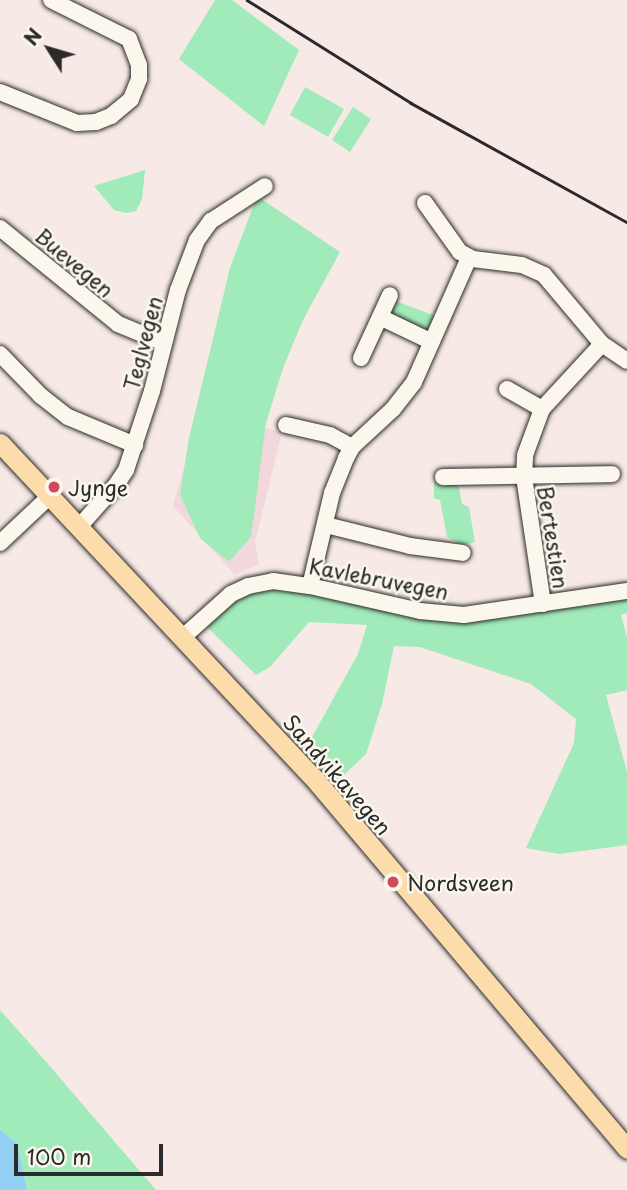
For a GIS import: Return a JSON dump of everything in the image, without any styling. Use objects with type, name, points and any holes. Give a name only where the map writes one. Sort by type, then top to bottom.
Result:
[{"type":"main road","name":"Sandvikavegen","points":[[0,443],[320,786],[627,1149]]},
{"type":"street","points":[[0,92],[77,123],[96,122],[111,116],[131,99],[139,79],[139,65],[129,39],[51,0]]},
{"type":"street","name":"Teglvegen","points":[[79,527],[116,485],[135,445],[186,269],[204,229],[221,214],[265,186]]},
{"type":"street","points":[[425,203],[456,249],[469,258],[522,265],[536,271],[555,286],[602,344],[627,361]]},
{"type":"street","name":"Buevegen","points":[[0,228],[118,324],[164,343]]},
{"type":"street","points":[[310,586],[335,484],[352,447],[405,395],[469,258]]},
{"type":"street","points":[[361,358],[390,295]]},
{"type":"street","points":[[382,317],[432,342]]},
{"type":"street","name":"Bertestien","points":[[543,604],[524,477],[531,433],[542,409],[602,344]]},
{"type":"street","points":[[0,354],[41,396],[68,417],[135,445]]},
{"type":"street","points":[[508,389],[542,409]]},
{"type":"street","points":[[286,425],[330,435],[352,447]]},
{"type":"street","name":"Bertestien","points":[[443,477],[524,477],[594,468],[612,474]]},
{"type":"street","points":[[0,543],[50,496]]},
{"type":"street","points":[[326,525],[463,552]]},
{"type":"street","name":"Kavlebruvegen","points":[[182,638],[222,600],[248,586],[273,581],[310,586],[441,614],[481,614],[627,591]]},
{"type":"shaded area","points":[[200,411],[282,432],[255,542],[259,564],[235,575],[173,506]]},
{"type":"green space","points":[[215,0],[232,0],[299,50],[264,126],[179,59]]},
{"type":"green space","points":[[305,87],[344,109],[328,137],[290,115]]},
{"type":"green space","points":[[353,107],[371,119],[350,152],[332,140]]},
{"type":"green space","points":[[145,170],[142,199],[136,211],[126,213],[114,210],[94,186]]},
{"type":"green space","points":[[257,196],[340,252],[303,320],[283,368],[266,423],[251,537],[229,562],[200,538],[180,495],[189,438],[230,268]]},
{"type":"green space","points":[[393,300],[438,317],[432,329],[427,333],[395,319],[390,311]]},
{"type":"green space","points":[[434,482],[451,482],[459,488],[462,504],[469,507],[475,542],[462,545],[447,537],[440,500],[434,498]]},
{"type":"green space","points":[[236,589],[305,590],[478,608],[627,593],[627,613],[621,615],[627,638],[627,690],[606,695],[627,772],[627,845],[559,854],[526,848],[574,743],[576,719],[531,684],[420,647],[394,646],[382,704],[366,754],[328,790],[301,757],[358,654],[367,625],[309,622],[270,667],[256,675],[198,618]]},
{"type":"green space","points":[[0,1010],[156,1190],[27,1190],[17,1143],[0,1130]]},
{"type":"water","points":[[0,1130],[17,1143],[27,1190],[0,1190]]},
{"type":"railway","points":[[247,0],[411,103],[627,222]]},
{"type":"place","name":"Jynge","points":[[54,487]]},
{"type":"place","name":"Nordsveen","points":[[393,882]]}]
